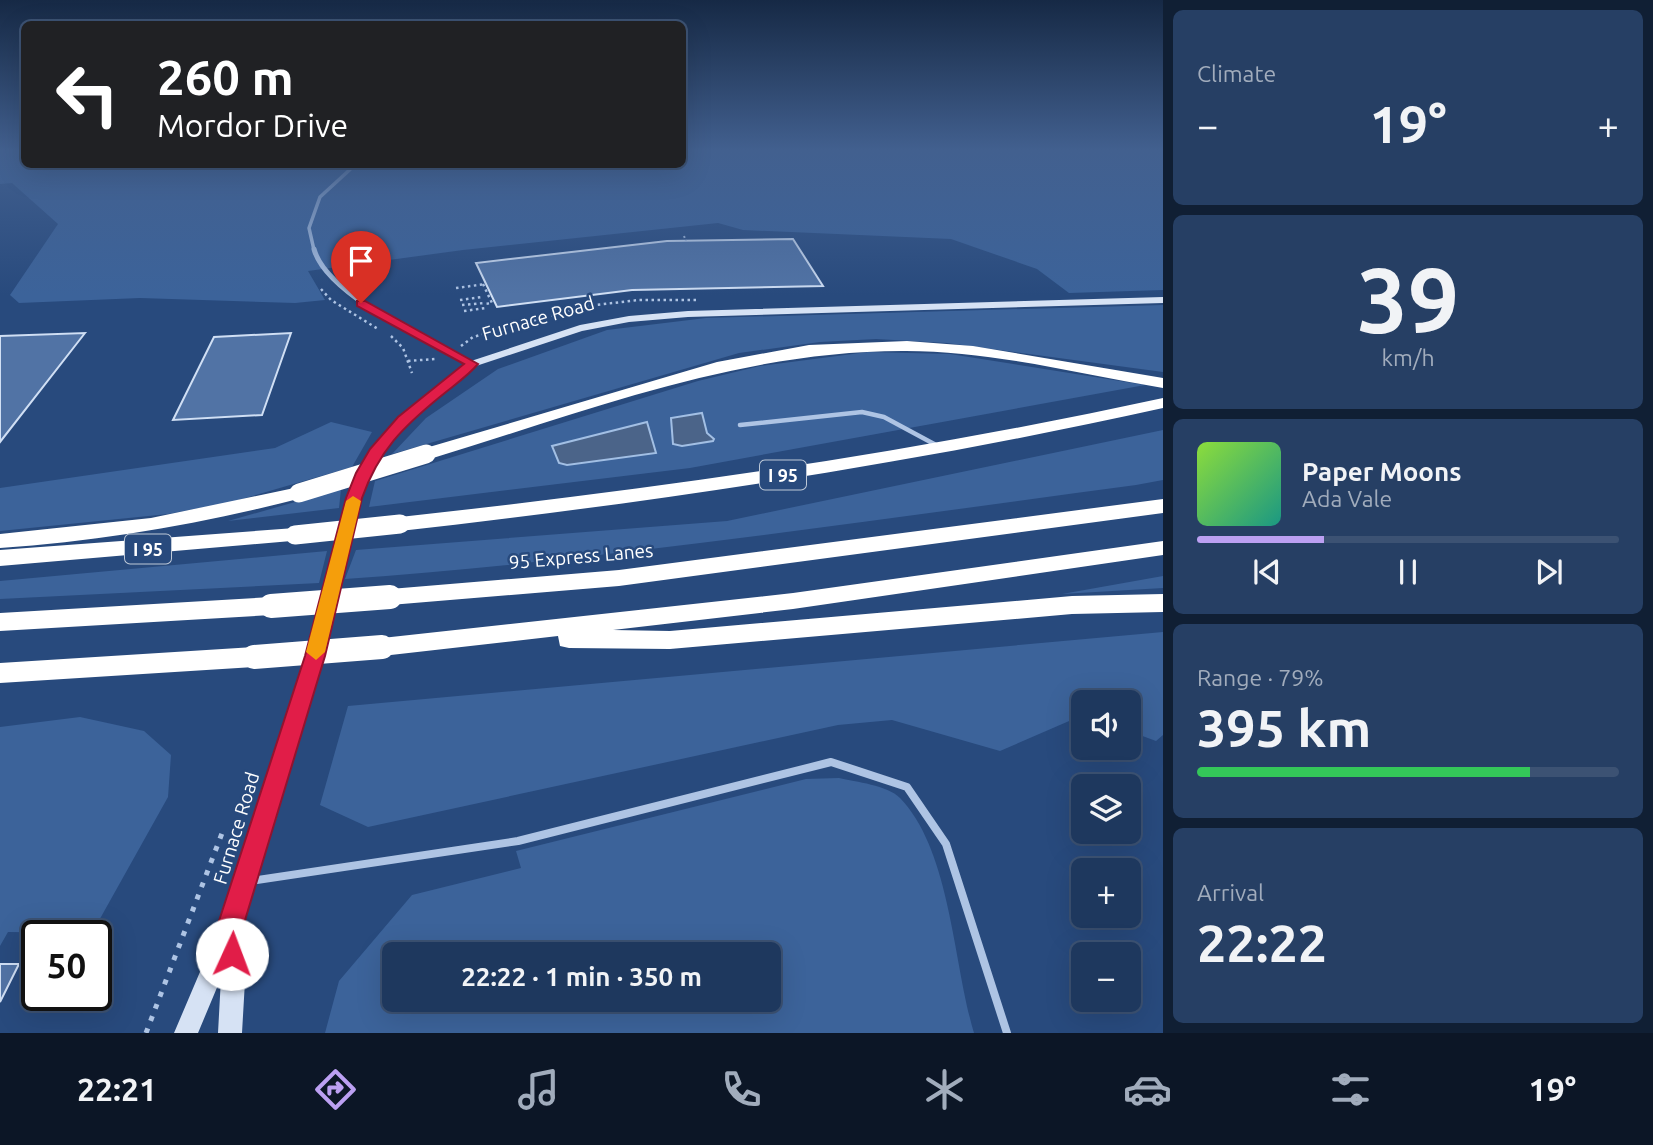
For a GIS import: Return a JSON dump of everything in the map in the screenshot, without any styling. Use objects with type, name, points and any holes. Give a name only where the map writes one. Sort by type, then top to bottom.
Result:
[{"type":"highway","points":[[0,541],[105,533],[172,523],[299,493],[717,367],[809,350],[874,346],[952,349],[1163,383]]},
{"type":"highway","name":"I 95","points":[[0,558],[295,535],[698,488],[942,449],[1163,403]]},
{"type":"highway","name":"95 Express Lanes","points":[[0,622],[271,606],[619,579],[1163,506]]},
{"type":"highway","points":[[0,673],[254,657],[476,638],[897,588],[1163,548]]},
{"type":"highway","points":[[476,638],[670,640],[1072,605],[1163,603]]},
{"type":"main road","name":"Furnace Road","points":[[186,1033],[230,927],[315,656],[354,498],[363,473],[375,452],[403,420],[472,364],[556,334],[653,317],[1163,300]]},
{"type":"main road","name":"Furnace Road","points":[[230,927],[233,981],[230,1033]]},
{"type":"street","points":[[320,199],[309,230],[314,254],[330,277],[356,300],[472,364]]},
{"type":"lane","points":[[740,425],[862,412],[884,417],[942,449]]},
{"type":"lane","points":[[244,882],[518,841],[831,762],[907,787],[946,844],[1007,1033]]},
{"type":"path","points":[[684,236],[686,241]]},
{"type":"path","points":[[456,288],[484,284],[492,303],[464,311]]},
{"type":"path","points":[[321,289],[331,300],[395,339],[412,373]]},
{"type":"path","points":[[460,300],[482,298]]},
{"type":"path","points":[[462,305],[485,305]]},
{"type":"path","points":[[408,361],[434,360]]},
{"type":"path","points":[[146,1033],[223,828]]},
{"type":"shaded area","points":[[30,199],[1163,199],[1163,290],[1069,293],[1037,269],[951,239],[743,230],[718,223],[463,250],[308,271],[325,300],[295,303],[140,298],[19,303],[10,295],[58,224]]},
{"type":"shaded area","points":[[1163,305],[1163,372],[947,343],[876,339],[820,342],[739,353],[392,454],[426,418],[498,369],[607,330],[706,318]]},
{"type":"shaded area","points":[[868,352],[950,354],[1145,385],[690,468],[369,507],[375,481],[698,381],[760,366]]},
{"type":"shaded area","points":[[702,413],[707,433],[713,441],[682,446],[673,444],[671,418]]},
{"type":"shaded area","points":[[331,422],[372,432],[352,467],[232,502],[168,514],[0,531],[0,488],[275,448]]},
{"type":"shaded area","points":[[647,422],[656,453],[567,465],[559,463],[552,446]]},
{"type":"shaded area","points":[[1163,430],[1163,480],[1136,485],[642,550],[345,579],[356,550],[727,521]]},
{"type":"shaded area","points":[[341,489],[339,508],[228,521]]},
{"type":"shaded area","points":[[327,551],[319,583],[0,599],[0,581]]},
{"type":"shaded area","points":[[1163,576],[1163,588],[1062,594]]},
{"type":"shaded area","points":[[1163,632],[1163,735],[1156,741],[1141,735],[1141,690],[1071,690],[1071,720],[1000,751],[892,720],[838,725],[368,827],[320,805],[348,706]]},
{"type":"shaded area","points":[[80,717],[144,731],[171,755],[168,797],[99,920],[21,920],[21,932],[8,932],[0,946],[0,727]]},
{"type":"shaded area","points":[[839,778],[887,790],[900,798],[917,820],[930,847],[948,909],[974,1033],[325,1033],[339,981],[412,895],[521,868],[516,851],[806,779]]},
{"type":"building","points":[[793,239],[823,286],[632,290],[497,307],[476,263],[667,241]]},
{"type":"building","points":[[85,333],[0,442],[0,336]]},
{"type":"building","points":[[291,333],[262,415],[173,420],[214,337]]},
{"type":"building","points":[[0,964],[19,964],[0,1002]]},
{"type":"slow traffic","points":[[316,652],[353,501]]},
{"type":"route","points":[[232,954],[230,927],[315,656],[354,498],[363,473],[375,452],[403,420],[472,364],[361,303]]}]
